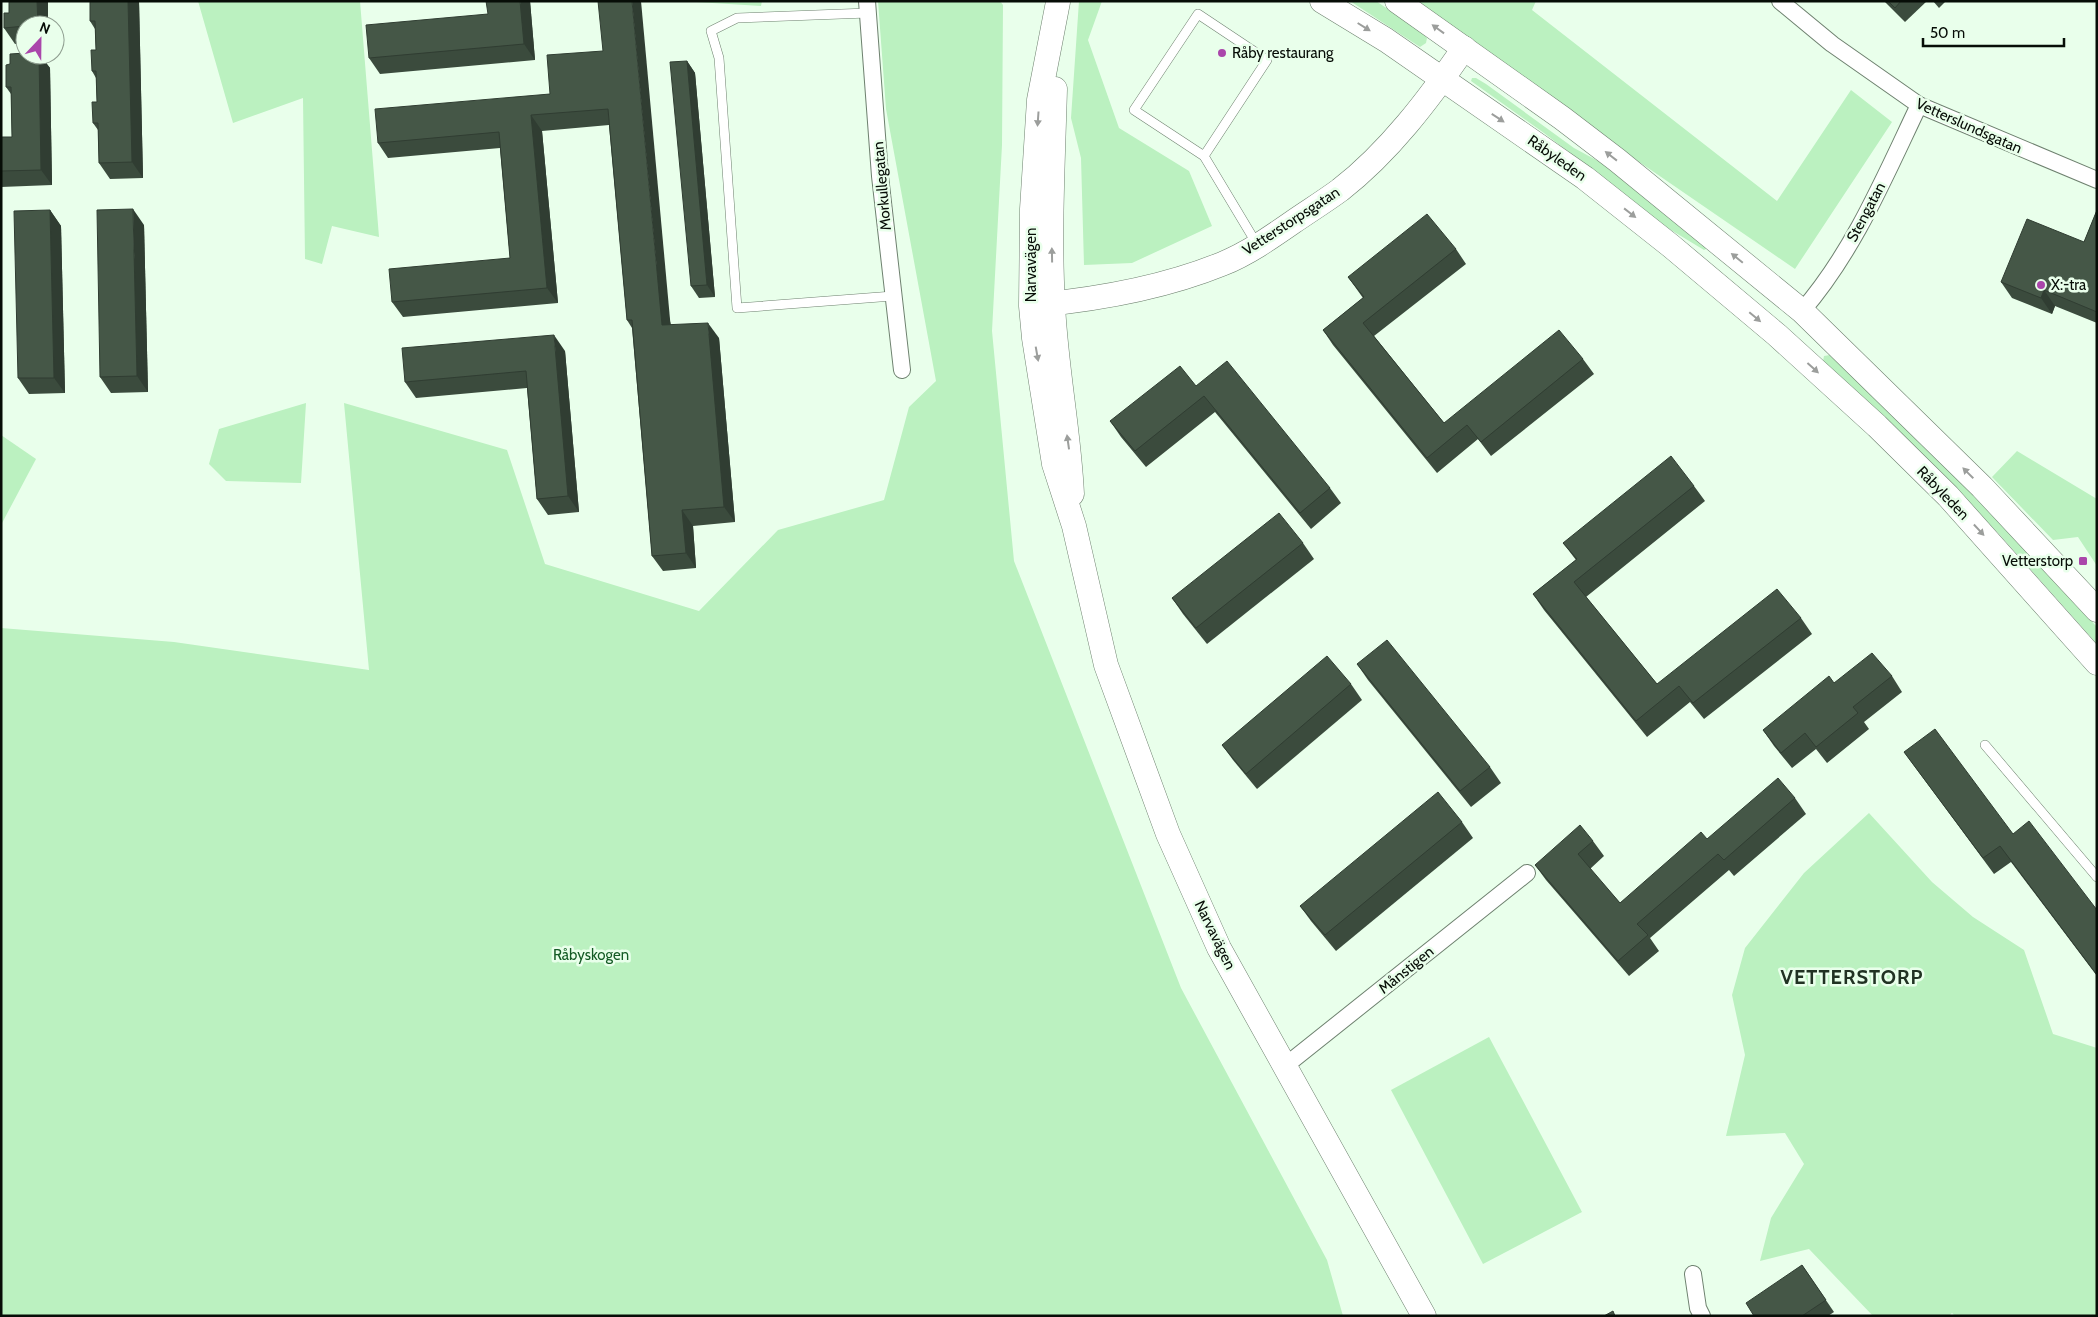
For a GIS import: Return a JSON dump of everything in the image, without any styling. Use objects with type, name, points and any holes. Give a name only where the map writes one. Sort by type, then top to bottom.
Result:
[{"type":"main road","name":"Råbyleden","points":[[1322,1],[1386,40],[1442,81],[1585,178],[1671,246],[1777,335],[1877,426],[1948,496],[2097,663]]},
{"type":"main road","name":"Råbyleden","points":[[1397,1],[1616,160],[1802,311],[1975,480],[2097,610]]},
{"type":"main road","name":"Narvavägen","points":[[1058,2],[1052,210],[1042,305],[1057,364],[1071,460],[1074,526],[1106,665],[1168,834],[1219,948],[1424,1316]]},
{"type":"main road","name":"Vetterstorpsgatan","points":[[1042,305],[1101,298],[1159,285],[1222,264],[1258,246],[1341,189],[1390,143],[1442,81],[1464,48]]},
{"type":"main road","points":[[1777,335],[1802,311]]},
{"type":"street","name":"Vetterslundsgatan","points":[[1780,1],[1832,44],[1919,105],[2097,180]]},
{"type":"street","name":"Morkullegatan","points":[[868,7],[880,176],[892,296],[902,370]]},
{"type":"street","name":"Stengatan","points":[[1802,311],[1825,284],[1872,204],[1919,105]]},
{"type":"street","name":"Månstigen","points":[[1286,1066],[1527,873]]},
{"type":"street","points":[[1693,1274],[1698,1308],[1702,1316]]},
{"type":"lane","points":[[868,7],[737,18],[711,31],[719,58],[738,308],[892,296]]},
{"type":"lane","points":[[1204,156],[1267,60],[1198,14],[1134,110],[1204,156],[1258,246]]},
{"type":"lane","points":[[1985,745],[2097,877]]},
{"type":"green space","points":[[198,1],[360,1],[379,237],[332,226],[322,264],[305,259],[303,98],[233,123]]},
{"type":"green space","points":[[680,1],[762,1],[761,6]]},
{"type":"green space","name":"Råbyskogen","points":[[878,1],[1000,1],[1003,5],[1002,145],[992,331],[1014,561],[1181,988],[1327,1260],[1343,1316],[1,1316],[1,628],[174,642],[369,670],[344,403],[507,450],[545,564],[699,611],[778,530],[884,500],[909,407],[936,381],[886,109]]},
{"type":"green space","points":[[1079,1],[1102,1],[1088,40],[1119,128],[1189,171],[1212,226],[1132,263],[1084,265],[1081,158],[1071,118]]},
{"type":"green space","points":[[1350,1],[1376,1],[1420,31],[1427,38],[1426,43],[1420,47]]},
{"type":"green space","points":[[1405,1],[1536,1],[1532,10],[1777,201],[1851,90],[1892,122],[1795,269]]},
{"type":"green space","points":[[1472,78],[1476,78],[1486,84],[1574,148],[1611,168],[1708,248],[1704,250],[1666,227],[1544,133],[1471,81]]},
{"type":"green space","points":[[1830,355],[1999,522],[2097,627],[2097,644],[1999,534],[1915,448],[1823,361],[1824,356]]},
{"type":"green space","points":[[306,403],[301,483],[226,481],[209,464],[219,429]]},
{"type":"green space","points":[[1,435],[36,459],[1,525]]},
{"type":"green space","points":[[2017,451],[2097,499],[2097,566],[2078,537],[2053,540],[1992,477]]},
{"type":"green space","points":[[1869,813],[1932,882],[1973,917],[2024,950],[2053,1034],[2097,1048],[2097,1316],[1955,1316],[1952,1313],[1949,1316],[1873,1316],[1809,1249],[1760,1261],[1771,1218],[1804,1164],[1785,1133],[1726,1136],[1745,1055],[1732,995],[1745,948],[1804,873]]},
{"type":"green space","points":[[1489,1037],[1582,1212],[1483,1264],[1391,1090]]},
{"type":"building","points":[[9,1],[37,1],[38,15],[15,15],[15,27],[4,28],[4,13],[9,13]]},
{"type":"building","points":[[90,1],[128,1],[132,162],[99,163],[98,123],[93,123],[92,102],[97,102],[96,71],[92,71],[91,50],[96,50],[95,21],[90,21]]},
{"type":"building","points":[[486,1],[520,1],[524,44],[369,58],[366,25],[488,14]]},
{"type":"building","points":[[598,1],[632,1],[662,325],[708,323],[724,507],[682,510],[686,553],[652,556],[632,320],[627,320],[608,109],[531,115],[547,288],[392,302],[389,269],[510,258],[499,132],[378,143],[375,109],[550,94],[547,55],[603,51]]},
{"type":"building","points":[[1888,1],[1901,1],[1895,8]]},
{"type":"building","points":[[10,54],[15,54],[15,65],[39,65],[41,170],[1,171],[1,137],[12,137],[11,87],[6,87],[6,65],[10,64]]},
{"type":"building","points":[[687,61],[707,285],[691,286],[670,62]]},
{"type":"building","points":[[133,209],[137,376],[100,377],[97,210]]},
{"type":"building","points":[[50,210],[54,378],[18,378],[14,211]]},
{"type":"building","points":[[2097,210],[2097,312],[2044,290],[2041,298],[2001,282],[2027,219],[2084,242]]},
{"type":"building","points":[[1427,214],[1456,249],[1363,323],[1444,423],[1559,330],[1583,359],[1481,442],[1467,425],[1427,458],[1323,330],[1364,297],[1348,277]]},
{"type":"building","points":[[554,335],[568,496],[537,499],[526,371],[405,382],[402,348]]},
{"type":"building","points":[[1227,361],[1330,488],[1300,513],[1204,396],[1135,451],[1110,421],[1180,366],[1196,386]]},
{"type":"building","points":[[1671,456],[1694,486],[1574,582],[1657,684],[1777,589],[1801,618],[1693,703],[1679,686],[1636,721],[1533,594],[1577,559],[1563,543]]},
{"type":"building","points":[[1279,513],[1303,543],[1196,628],[1172,598]]},
{"type":"building","points":[[1387,640],[1490,767],[1460,791],[1357,664]]},
{"type":"building","points":[[1872,653],[1892,676],[1853,707],[1858,713],[1816,747],[1805,733],[1781,753],[1763,730],[1829,676],[1834,683]]},
{"type":"building","points":[[1327,656],[1351,684],[1246,774],[1222,745]]},
{"type":"building","points":[[1935,729],[2013,834],[2029,821],[2097,910],[2097,975],[2000,846],[1983,858],[1904,752]]},
{"type":"building","points":[[1778,778],[1795,798],[1724,860],[1718,854],[1637,924],[1648,935],[1618,961],[1535,865],[1580,825],[1593,841],[1578,854],[1620,903],[1701,832],[1707,839]]},
{"type":"building","points":[[1438,792],[1462,822],[1325,935],[1300,906]]},
{"type":"building","points":[[1802,1265],[1826,1300],[1802,1316],[1754,1316],[1746,1303]]},
{"type":"building","points":[[1613,1311],[1615,1316],[1604,1316]]},
{"type":"place","name":"Råby restaurang","points":[[1222,53]]},
{"type":"place","name":"X:-tra","points":[[2041,285]]},
{"type":"place","name":"Vetterstorp","points":[[2083,561]]},
{"type":"district","name":"VETTERSTORP","points":[[1852,977]]}]
